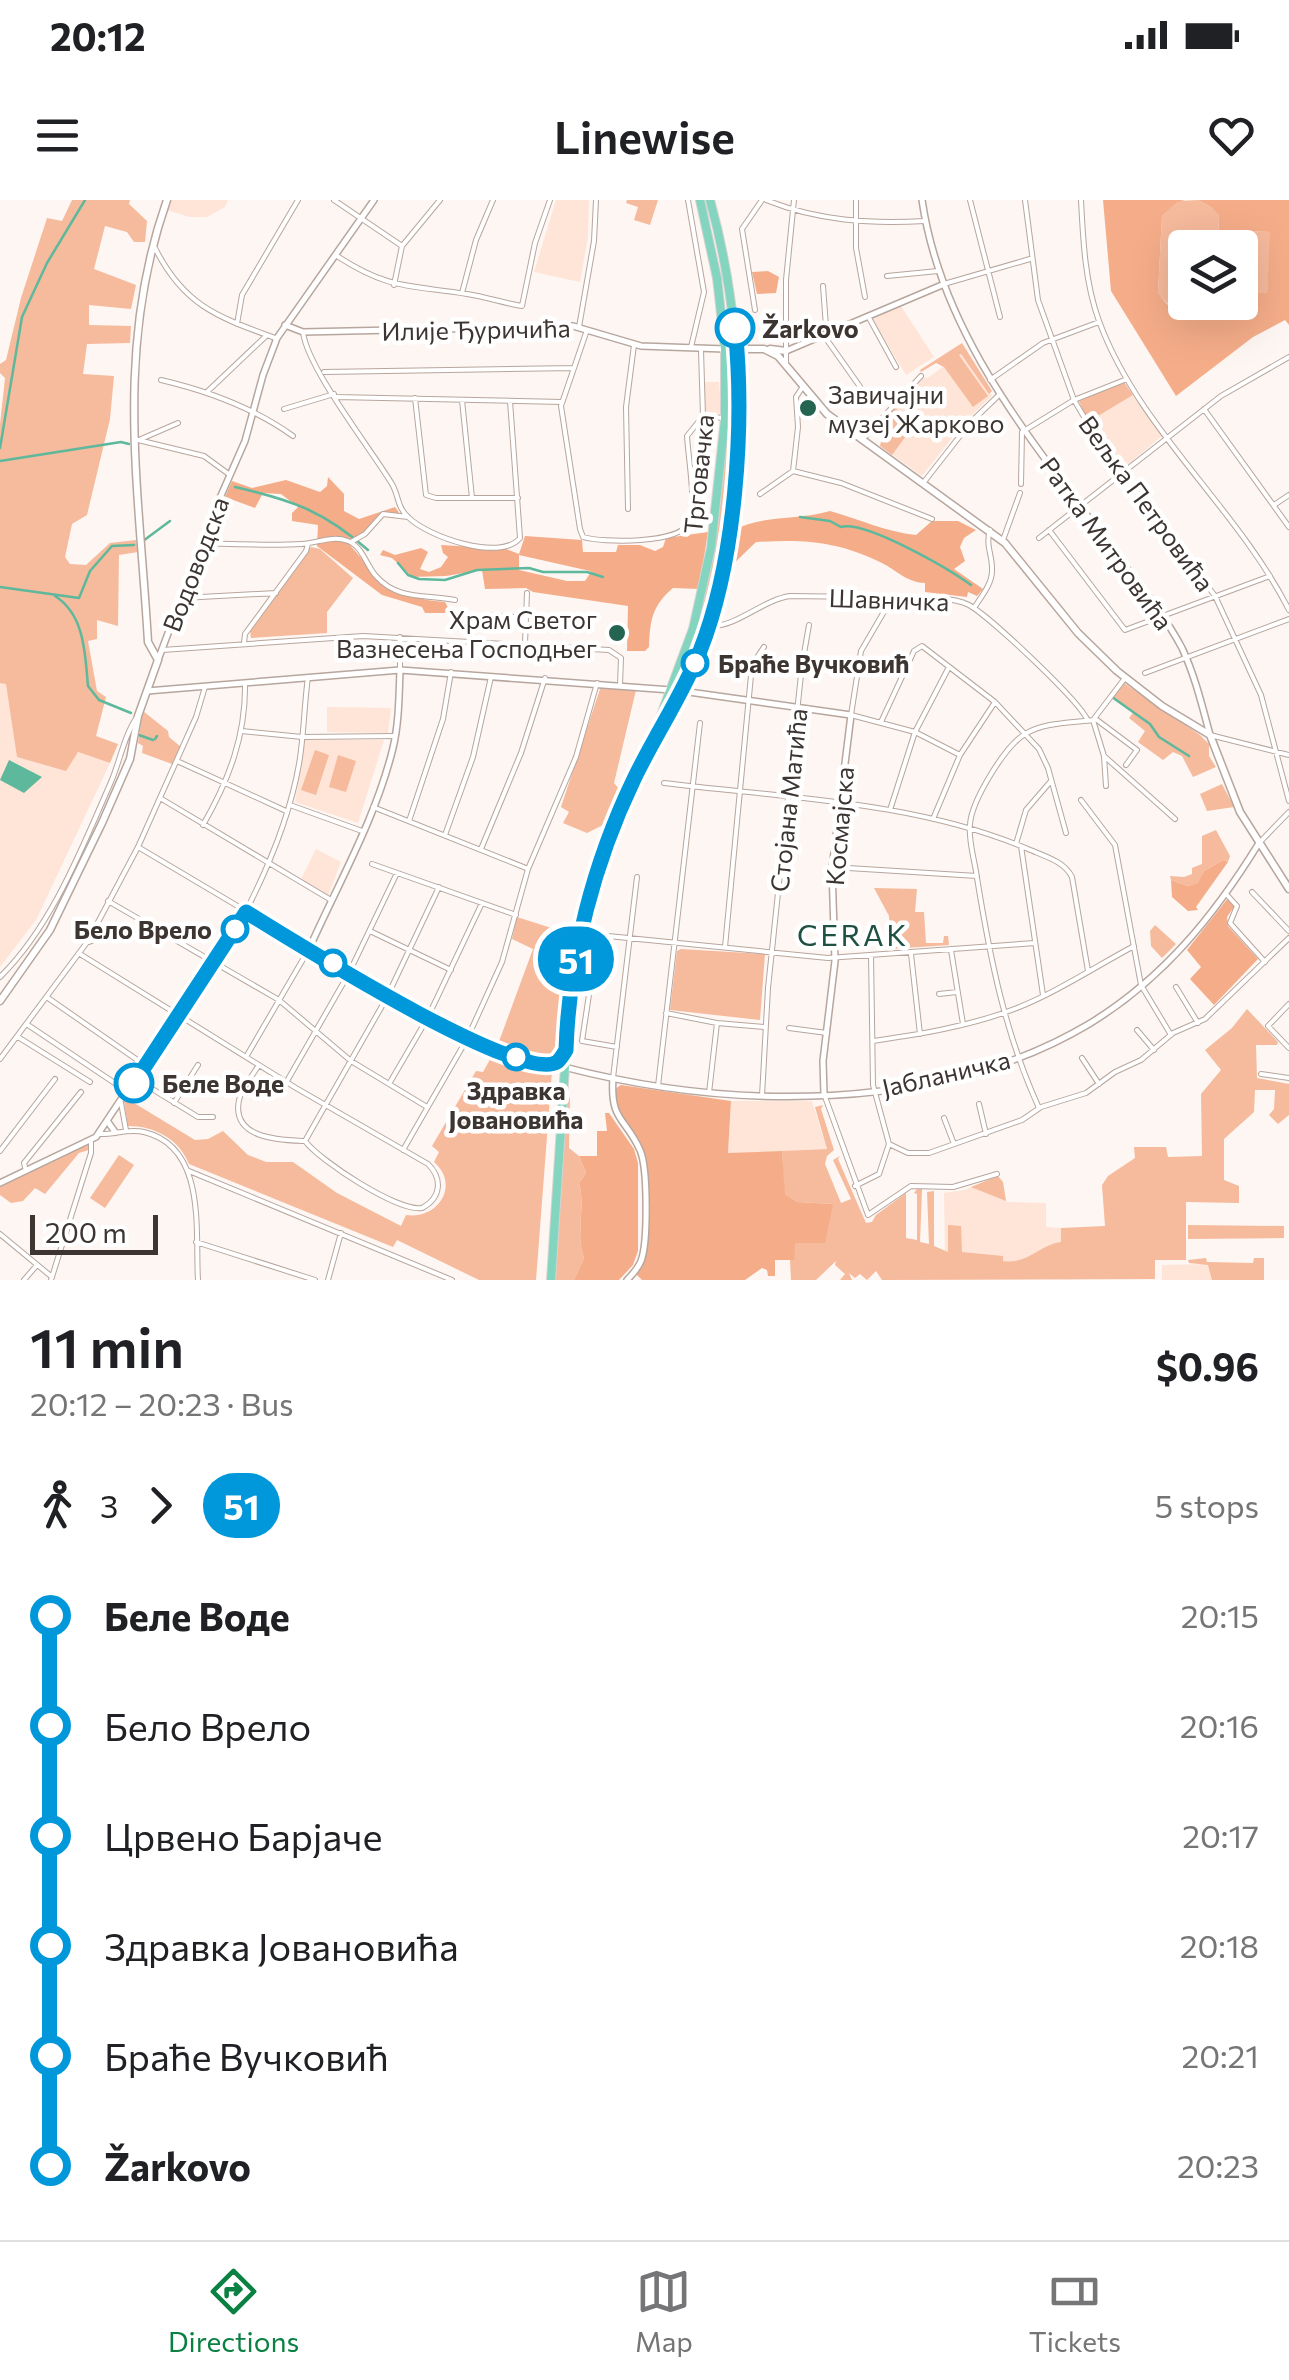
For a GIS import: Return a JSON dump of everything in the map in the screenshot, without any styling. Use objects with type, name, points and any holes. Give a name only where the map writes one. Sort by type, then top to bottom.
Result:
[{"type":"main road","points":[[158,660],[148,642],[137,440],[136,336],[152,246],[168,200]]},
{"type":"main road","name":"Трговачка","points":[[551,1280],[564,1067],[575,966],[588,904],[611,832],[650,745],[693,629],[706,579],[725,419],[725,349],[714,262],[700,200]]},
{"type":"main road","name":"Трговачка","points":[[650,745],[682,691],[709,626],[729,523],[738,420],[737,348],[726,266],[710,200]]},
{"type":"main road","points":[[725,349],[786,351]]},
{"type":"main road","points":[[774,350],[827,414],[1002,540],[1078,633],[1125,678],[1210,735]]},
{"type":"main road","name":"Водоводска","points":[[0,1002],[50,930],[124,775],[138,716],[158,660]]},
{"type":"main road","name":"Ратка Митровића","points":[[1210,735],[1230,790],[1258,844],[1289,889]]},
{"type":"main road","points":[[546,1064],[557,1062],[566,1050]]},
{"type":"street","points":[[237,324],[242,295],[298,200]]},
{"type":"street","points":[[334,200],[402,246]]},
{"type":"street","name":"Водоводска","points":[[158,660],[254,412],[277,338],[374,200]]},
{"type":"street","points":[[394,286],[402,246],[440,200]]},
{"type":"street","points":[[462,293],[472,253],[493,200]]},
{"type":"street","points":[[335,254],[394,286],[462,293],[522,306],[535,243],[550,200]]},
{"type":"street","points":[[596,200],[583,328],[562,402],[582,536],[600,541],[639,540],[679,532],[690,522],[688,436],[703,416],[701,350]]},
{"type":"street","points":[[688,200],[704,292],[691,350]]},
{"type":"street","points":[[755,310],[742,229],[764,200],[855,222],[925,221]]},
{"type":"street","points":[[786,364],[794,200]]},
{"type":"street","points":[[856,200],[858,268],[865,297]]},
{"type":"street","name":"Ратка Митровића","points":[[922,200],[942,285],[970,347],[999,395],[1162,616],[1186,657],[1210,735]]},
{"type":"street","points":[[970,200],[1000,317]]},
{"type":"street","name":"Вељка Петровића","points":[[1025,200],[1038,300],[1074,400],[1097,438],[1215,596],[1261,695],[1289,801]]},
{"type":"street","points":[[1081,200],[1087,269],[1099,322],[1127,379],[1270,576],[1289,610]]},
{"type":"street","points":[[152,246],[172,279],[213,312],[277,338]]},
{"type":"street","points":[[786,351],[942,285],[1030,259]]},
{"type":"street","points":[[887,276],[938,271]]},
{"type":"street","points":[[824,286],[825,335],[868,398]]},
{"type":"street","points":[[868,316],[896,367]]},
{"type":"street","points":[[290,317],[334,396],[395,488],[397,502],[408,517],[435,535],[458,543],[506,547],[520,538],[510,400]]},
{"type":"street","points":[[990,380],[1050,340],[1099,322]]},
{"type":"street","name":"Илије Ђуричића","points":[[284,326],[300,331],[583,328],[634,345],[725,349]]},
{"type":"street","points":[[208,391],[267,335]]},
{"type":"street","points":[[774,350],[785,336]]},
{"type":"street","points":[[628,509],[626,408],[634,345]]},
{"type":"street","points":[[1039,538],[1204,408],[1246,379],[1289,358]]},
{"type":"street","points":[[322,373],[574,368]]},
{"type":"street","points":[[862,440],[921,376]]},
{"type":"street","points":[[1021,484],[1020,436],[1025,430],[1074,400],[1127,379]]},
{"type":"street","points":[[161,380],[208,391],[266,416],[293,436]]},
{"type":"street","points":[[794,471],[796,397],[802,388]]},
{"type":"street","points":[[924,483],[970,423],[999,395]]},
{"type":"street","points":[[284,409],[334,396],[562,402]]},
{"type":"street","points":[[416,398],[424,493],[432,498],[518,498]]},
{"type":"street","points":[[462,400],[472,498]]},
{"type":"street","points":[[1204,408],[1289,526]]},
{"type":"street","points":[[703,416],[725,419]]},
{"type":"street","points":[[137,440],[178,423]]},
{"type":"street","points":[[137,440],[204,456],[230,475]]},
{"type":"street","points":[[760,494],[794,471],[842,483],[932,519]]},
{"type":"street","points":[[1002,540],[1020,493]]},
{"type":"street","points":[[1274,505],[1289,495]]},
{"type":"street","points":[[202,544],[354,541],[382,515],[408,517]]},
{"type":"street","points":[[974,608],[992,572],[990,530]]},
{"type":"street","points":[[1049,530],[1122,628],[1128,630],[1270,576]]},
{"type":"street","points":[[354,541],[377,577],[406,594],[455,600]]},
{"type":"street","points":[[244,643],[245,634],[308,544]]},
{"type":"street","points":[[182,598],[276,593]]},
{"type":"street","points":[[525,644],[527,593]]},
{"type":"street","name":"Шавничка","points":[[709,626],[719,626],[785,597],[948,600],[974,608],[1092,720],[1137,750],[1126,765]]},
{"type":"street","name":"Космајска","points":[[855,1186],[824,1094],[835,958],[832,867],[862,649],[892,598]]},
{"type":"street","points":[[489,615],[526,618]]},
{"type":"street","points":[[1145,673],[1289,619]]},
{"type":"street","name":"Стојана Матића","points":[[762,1096],[773,953],[809,624]]},
{"type":"street","points":[[162,650],[332,636],[525,644],[613,651],[621,658],[620,684]]},
{"type":"street","points":[[246,1058],[309,949],[373,807],[395,736],[400,637]]},
{"type":"street","points":[[880,722],[916,647],[922,646],[995,702],[1044,756],[1066,833]]},
{"type":"street","points":[[725,948],[752,662],[764,647]]},
{"type":"street","points":[[890,812],[915,732],[949,668]]},
{"type":"street","points":[[147,691],[400,670],[545,678],[670,689],[851,714],[915,732],[960,756]]},
{"type":"street","points":[[409,821],[445,712],[451,672]]},
{"type":"street","points":[[445,835],[473,757],[492,674]]},
{"type":"street","points":[[0,1183],[91,1141],[98,1134],[246,912],[289,808],[308,677]]},
{"type":"street","points":[[482,849],[521,753],[545,678]]},
{"type":"street","points":[[1039,1108],[1017,1058],[1004,1013],[988,947],[969,826],[988,779],[1024,734],[1049,725],[1092,720],[1125,678]]},
{"type":"street","points":[[203,825],[224,784],[242,732],[245,683]]},
{"type":"street","points":[[404,1150],[468,1039],[502,962],[528,868],[576,757],[597,683]]},
{"type":"street","points":[[0,1059],[86,945],[138,847],[206,687]]},
{"type":"street","points":[[933,819],[960,756],[995,702]]},
{"type":"street","name":"Шавничка","points":[[1092,720],[1104,756],[1106,786]]},
{"type":"street","points":[[658,1086],[700,723]]},
{"type":"street","points":[[242,732],[302,737],[395,736]]},
{"type":"street","points":[[1210,735],[1289,756]]},
{"type":"street","name":"Водоводска","points":[[0,977],[31,940],[54,901],[130,744]]},
{"type":"street","points":[[1104,756],[1175,819]]},
{"type":"street","points":[[177,760],[224,784],[362,831]]},
{"type":"street","points":[[1043,996],[1018,845],[1026,810],[1051,781]]},
{"type":"street","points":[[664,783],[933,819],[969,826],[1018,845],[1063,865],[1072,877],[1088,971]]},
{"type":"street","points":[[160,798],[330,900]]},
{"type":"street","points":[[1081,800],[1095,822],[1111,836],[1118,854],[1142,986],[1171,1034]]},
{"type":"street","points":[[373,807],[528,868]]},
{"type":"street","name":"Јабланичка","points":[[564,1067],[658,1086],[762,1096],[874,1090],[932,1082],[1017,1058],[1087,1025],[1142,986],[1189,942],[1227,894],[1258,844],[1289,812]]},
{"type":"street","points":[[138,847],[427,1019],[468,1039],[564,1067]]},
{"type":"street","points":[[372,864],[516,915]]},
{"type":"street","points":[[832,867],[977,876]]},
{"type":"street","points":[[287,1082],[349,973],[397,873]]},
{"type":"street","points":[[627,1280],[640,1264],[644,1250],[644,1167],[638,1147],[615,1112],[613,1078],[637,878]]},
{"type":"street","points":[[304,1141],[388,996],[439,887]]},
{"type":"street","points":[[890,1144],[901,1151],[922,1154],[1022,1120],[1039,1108],[1078,1097],[1154,1050],[1171,1034],[1198,1023],[1265,962],[1289,934],[1252,892]]},
{"type":"street","points":[[1227,894],[1237,906],[1230,923],[1265,962]]},
{"type":"street","points":[[108,901],[280,1000],[350,1061],[429,1108]]},
{"type":"street","points":[[389,1084],[427,1019],[482,903]]},
{"type":"street","points":[[370,931],[451,970]]},
{"type":"street","points":[[86,945],[105,935]]},
{"type":"street","points":[[617,1047],[586,1043],[582,1038],[598,936],[835,958],[1035,943]]},
{"type":"street","points":[[873,1040],[920,1034],[1004,1013],[1134,946]]},
{"type":"street","points":[[951,950],[963,1024]]},
{"type":"street","points":[[911,952],[920,1034]]},
{"type":"street","points":[[80,954],[246,1058],[428,1164],[439,1181],[437,1194],[428,1205],[409,1209],[320,1158],[304,1141],[263,1138],[243,1120],[238,1106],[258,1065]]},
{"type":"street","points":[[871,956],[874,1090],[890,1144],[880,1174],[855,1186],[865,1212],[870,1215],[911,1186],[952,1188],[997,1174]]},
{"type":"street","points":[[1176,987],[1198,1023]]},
{"type":"street","points":[[939,994],[957,992]]},
{"type":"street","points":[[48,998],[146,1066]]},
{"type":"street","points":[[1289,1004],[1269,1024],[1289,1048]]},
{"type":"street","points":[[666,1014],[766,1027]]},
{"type":"street","points":[[709,1093],[717,1023]]},
{"type":"street","points":[[28,1024],[128,1092]]},
{"type":"street","points":[[790,1028],[827,1033]]},
{"type":"street","points":[[1137,1030],[1154,1050]]},
{"type":"street","points":[[18,1037],[90,1082]]},
{"type":"street","points":[[1082,1058],[1100,1084]]},
{"type":"street","points":[[174,1103],[198,1065]]},
{"type":"street","points":[[1261,1074],[1287,1077],[1289,1067]]},
{"type":"street","points":[[136,1079],[198,1117],[213,1117]]},
{"type":"street","points":[[0,1150],[55,1080]]},
{"type":"street","points":[[26,1171],[24,1163],[81,1092]]},
{"type":"street","points":[[120,1103],[126,1130]]},
{"type":"street","points":[[980,1104],[986,1134]]},
{"type":"street","points":[[944,1118],[954,1144]]},
{"type":"street","points":[[108,1122],[115,1132]]},
{"type":"street","points":[[98,1134],[142,1131],[161,1139],[178,1154],[189,1172],[198,1280]]},
{"type":"street","points":[[0,1234],[52,1279],[91,1154],[91,1141]]},
{"type":"street","points":[[189,1172],[452,1280]]},
{"type":"street","points":[[328,1280],[342,1233]]},
{"type":"street","points":[[196,1242],[315,1280]]},
{"type":"street","points":[[24,1280],[36,1265]]},
{"type":"shaded area","points":[[72,200],[130,200],[129,204],[147,221],[145,242],[134,242],[127,232],[105,226],[94,269],[136,285],[131,309],[89,305],[89,325],[131,326],[130,343],[87,344],[83,374],[114,376],[110,419],[87,515],[72,524],[65,557],[70,564],[86,565],[110,543],[136,540],[138,552],[119,555],[118,626],[97,620],[97,639],[88,641],[97,691],[106,697],[96,736],[118,744],[110,763],[78,752],[66,771],[17,757],[6,684],[0,683],[0,424],[5,378],[0,373],[0,364],[6,360],[47,218],[62,221]]},
{"type":"shaded area","points":[[170,200],[228,200],[225,207],[207,217],[189,217],[167,210]]},
{"type":"shaded area","points":[[556,200],[589,200],[588,237],[580,282],[534,272]]},
{"type":"shaded area","points":[[658,200],[650,225],[634,220],[638,207],[626,203]]},
{"type":"shaded area","points":[[1103,200],[1185,200],[1162,216],[1158,292],[1168,304],[1168,320],[1258,320],[1258,293],[1267,293],[1270,232],[1219,230],[1219,216],[1198,200],[1289,200],[1289,325],[1285,320],[1253,337],[1176,396],[1111,291]]},
{"type":"shaded area","points":[[1198,200],[1211,207],[1219,216],[1219,230],[1168,230],[1168,304],[1158,292],[1162,216],[1177,201]]},
{"type":"shaded area","points":[[1258,231],[1271,232],[1267,294],[1258,294]]},
{"type":"shaded area","points":[[768,271],[779,277],[776,293],[757,294],[752,272]]},
{"type":"shaded area","points":[[901,306],[934,357],[906,375],[872,319]]},
{"type":"shaded area","points":[[962,343],[992,391],[989,394],[959,355],[988,396],[973,407],[944,367],[936,363],[920,370]]},
{"type":"shaded area","points":[[966,349],[992,396],[963,424],[922,476],[880,446],[882,438],[873,432],[924,377],[928,378]]},
{"type":"shaded area","points":[[730,359],[734,364],[733,459],[723,556],[706,626],[683,682],[676,687],[697,628],[708,579],[725,453]]},
{"type":"shaded area","points":[[705,382],[719,382],[718,416],[704,412]]},
{"type":"shaded area","points":[[1124,382],[1133,395],[1088,422],[1079,401]]},
{"type":"shaded area","points":[[1133,395],[1163,435],[1125,467],[1088,422]]},
{"type":"shaded area","points":[[895,408],[911,420],[902,425],[906,436],[892,455],[880,446],[882,438],[873,432]]},
{"type":"shaded area","points":[[328,477],[344,494],[344,511],[359,519],[395,507],[400,514],[380,514],[364,534],[349,544],[370,568],[400,592],[445,602],[451,613],[425,613],[422,607],[382,595],[317,546],[318,525],[292,521],[292,513],[298,507],[281,494],[263,493],[255,508],[225,497],[232,481],[252,488],[286,480],[320,492],[327,486]]},
{"type":"shaded area","points":[[830,511],[916,535],[932,521],[958,521],[976,530],[964,538],[960,547],[965,561],[954,569],[983,589],[977,596],[968,592],[967,597],[925,592],[925,583],[908,579],[866,556],[805,542],[756,542],[727,570],[733,530],[758,522]]},
{"type":"shaded area","points":[[708,532],[699,589],[673,588],[666,595],[654,614],[645,651],[627,651],[628,606],[526,588],[485,589],[482,570],[412,577],[392,558],[380,555],[383,550],[395,555],[421,548],[428,552],[420,569],[429,572],[441,567],[448,557],[441,545],[506,549],[519,554],[525,536],[582,540],[583,552],[616,552],[618,545],[640,545],[655,551],[663,547],[666,538]],"holes":[[[519,555],[591,572],[585,581],[567,581],[519,570]]]},
{"type":"shaded area","points":[[311,547],[320,549],[353,578],[327,612],[327,633],[251,638],[250,631]]},
{"type":"shaded area","points":[[0,683],[6,683],[77,752],[110,763],[36,920],[0,967]]},
{"type":"shaded area","points":[[1124,683],[1200,735],[1209,744],[1209,756],[1216,767],[1193,777],[1182,756],[1173,752],[1163,760],[1138,742],[1145,731],[1129,718],[1133,713],[1113,698]]},
{"type":"shaded area","points":[[601,686],[636,690],[614,783],[620,790],[605,824],[587,833],[563,823],[569,812],[561,807]]},
{"type":"shaded area","points":[[327,707],[391,708],[388,733],[327,732]]},
{"type":"shaded area","points":[[143,711],[181,747],[172,764],[142,753],[143,746],[138,743]]},
{"type":"shaded area","points":[[305,740],[384,740],[358,823],[295,802]]},
{"type":"shaded area","points":[[315,750],[329,755],[316,795],[301,790]]},
{"type":"shaded area","points":[[338,755],[356,761],[346,792],[329,787]]},
{"type":"shaded area","points":[[9,760],[42,777],[24,793],[0,780]]},
{"type":"shaded area","points":[[1222,784],[1234,807],[1207,811],[1200,794]]},
{"type":"shaded area","points":[[1216,830],[1230,856],[1228,862],[1223,860],[1204,871],[1199,883],[1188,886],[1171,880],[1170,876],[1192,874],[1192,868],[1202,864],[1202,836]]},
{"type":"shaded area","points":[[316,849],[341,862],[328,896],[300,881]]},
{"type":"shaded area","points":[[1223,860],[1228,862],[1196,907],[1198,910],[1188,911],[1172,897],[1171,880],[1188,886],[1198,883],[1204,871]]},
{"type":"shaded area","points":[[874,888],[917,889],[915,912],[924,912],[926,943],[943,943],[944,936],[948,936],[949,945],[891,949],[889,916]]},
{"type":"shaded area","points":[[1228,898],[1236,904],[1227,917],[1228,926],[1258,959],[1214,1005],[1190,979],[1201,967],[1187,950]]},
{"type":"shaded area","points":[[517,917],[573,935],[553,1058],[536,1280],[479,1280],[397,1240],[393,1247],[189,1164],[165,1136],[148,1128],[128,1126],[124,1101],[131,1095],[134,1103],[195,1140],[208,1139],[223,1131],[248,1155],[266,1162],[293,1162],[337,1193],[401,1226],[406,1215],[428,1212],[442,1199],[445,1190],[442,1171],[434,1162],[439,1152],[432,1146],[476,1071],[483,1072],[497,1047],[533,949],[512,939]]},
{"type":"shaded area","points":[[1155,925],[1176,944],[1162,958],[1151,946],[1150,931]]},
{"type":"shaded area","points":[[677,951],[765,954],[760,1020],[670,1010]]},
{"type":"shaded area","points":[[1247,1009],[1278,1042],[1256,1045],[1257,1078],[1289,1084],[1289,1115],[1278,1124],[1269,1115],[1274,1109],[1275,1090],[1255,1090],[1254,1112],[1224,1139],[1224,1180],[1239,1186],[1239,1203],[1186,1202],[1186,1260],[1155,1260],[1155,1279],[882,1280],[876,1271],[867,1280],[860,1274],[855,1278],[849,1273],[852,1280],[840,1280],[845,1274],[835,1265],[836,1261],[816,1280],[791,1280],[794,1243],[833,1204],[798,1202],[784,1195],[782,1151],[827,1149],[815,1107],[823,1105],[834,1150],[825,1164],[841,1203],[851,1199],[833,1160],[840,1156],[866,1223],[906,1193],[906,1238],[917,1240],[914,1193],[922,1189],[920,1242],[929,1244],[927,1192],[934,1191],[934,1246],[948,1252],[948,1225],[961,1226],[962,1252],[1003,1256],[1003,1261],[1019,1260],[1061,1242],[1061,1228],[1105,1226],[1102,1185],[1108,1176],[1135,1158],[1134,1147],[1166,1147],[1168,1157],[1202,1156],[1201,1094],[1221,1070],[1205,1050],[1232,1028]]},
{"type":"shaded area","points":[[621,1085],[731,1101],[728,1153],[782,1151],[785,1195],[798,1202],[833,1204],[825,1243],[795,1243],[794,1260],[775,1260],[775,1276],[768,1276],[762,1268],[745,1280],[642,1280],[637,1275],[646,1213],[646,1162],[617,1107],[615,1089]]},
{"type":"shaded area","points":[[570,1097],[569,1148],[579,1156],[586,1173],[579,1183],[584,1258],[574,1280],[555,1280],[566,1102]]},
{"type":"shaded area","points":[[731,1101],[812,1101],[827,1149],[728,1154]]},
{"type":"shaded area","points":[[605,1113],[609,1113],[634,1149],[638,1163],[638,1251],[633,1265],[619,1280],[574,1280],[584,1258],[579,1183],[586,1173],[579,1156],[597,1156],[597,1131],[607,1131]]},
{"type":"shaded area","points":[[91,1141],[92,1149],[79,1153],[45,1194],[35,1188],[23,1201],[11,1203],[0,1195],[0,1183]]},
{"type":"shaded area","points":[[119,1155],[134,1165],[105,1208],[90,1198]]},
{"type":"shaded area","points":[[998,1176],[1003,1182],[1006,1202],[1046,1203],[1046,1227],[1061,1228],[1061,1258],[1073,1280],[945,1257],[944,1193],[964,1190]]},
{"type":"shaded area","points":[[998,1176],[1006,1201],[971,1187]]},
{"type":"shaded area","points":[[1188,1225],[1284,1226],[1284,1238],[1188,1239]]},
{"type":"shaded area","points":[[1206,1258],[1207,1262],[1253,1263],[1254,1258],[1264,1258],[1264,1280],[1212,1280],[1208,1265],[1188,1260]]},
{"type":"shaded area","points":[[1206,1264],[1212,1280],[1162,1280],[1162,1265]]},
{"type":"waterway","points":[[0,448],[22,317],[47,263],[85,200]]},
{"type":"waterway","points":[[0,461],[121,442],[129,444]]},
{"type":"waterway","points":[[235,487],[306,509],[368,550]]},
{"type":"waterway","points":[[800,517],[830,521],[887,538],[971,585]]},
{"type":"waterway","points":[[143,541],[170,521]]},
{"type":"waterway","points":[[0,587],[79,598],[90,571],[112,546],[134,545]]},
{"type":"waterway","points":[[398,563],[408,575],[419,579],[445,580],[477,570],[529,568],[543,572],[587,572],[603,577]]},
{"type":"waterway","points":[[55,596],[78,624],[88,686],[99,700],[131,713]]},
{"type":"waterway","points":[[1112,697],[1150,724],[1159,737],[1189,756]]},
{"type":"waterway","points":[[139,735],[153,740]]},
{"type":"bus line","name":"51","points":[[134,1083],[246,912],[463,1037],[493,1050],[546,1064],[560,1060],[566,1050],[580,937],[598,868],[634,778],[699,654],[717,596],[737,443],[735,328]]},
{"type":"place","name":"Žarkovo","points":[[735,328]]},
{"type":"place","name":"Завичајни музеј Жарково","points":[[808,408]]},
{"type":"place","name":"Храм Светог Вазнесења Господњег","points":[[617,633]]},
{"type":"place","name":"Браће Вучковић","points":[[695,663]]},
{"type":"place","name":"Бело Врело","points":[[235,929]]},
{"type":"place","name":"Здравка Јовановића","points":[[516,1057]]},
{"type":"place","name":"Беле Воде","points":[[134,1083]]},
{"type":"district","name":"CERAK","points":[[853,933]]}]
